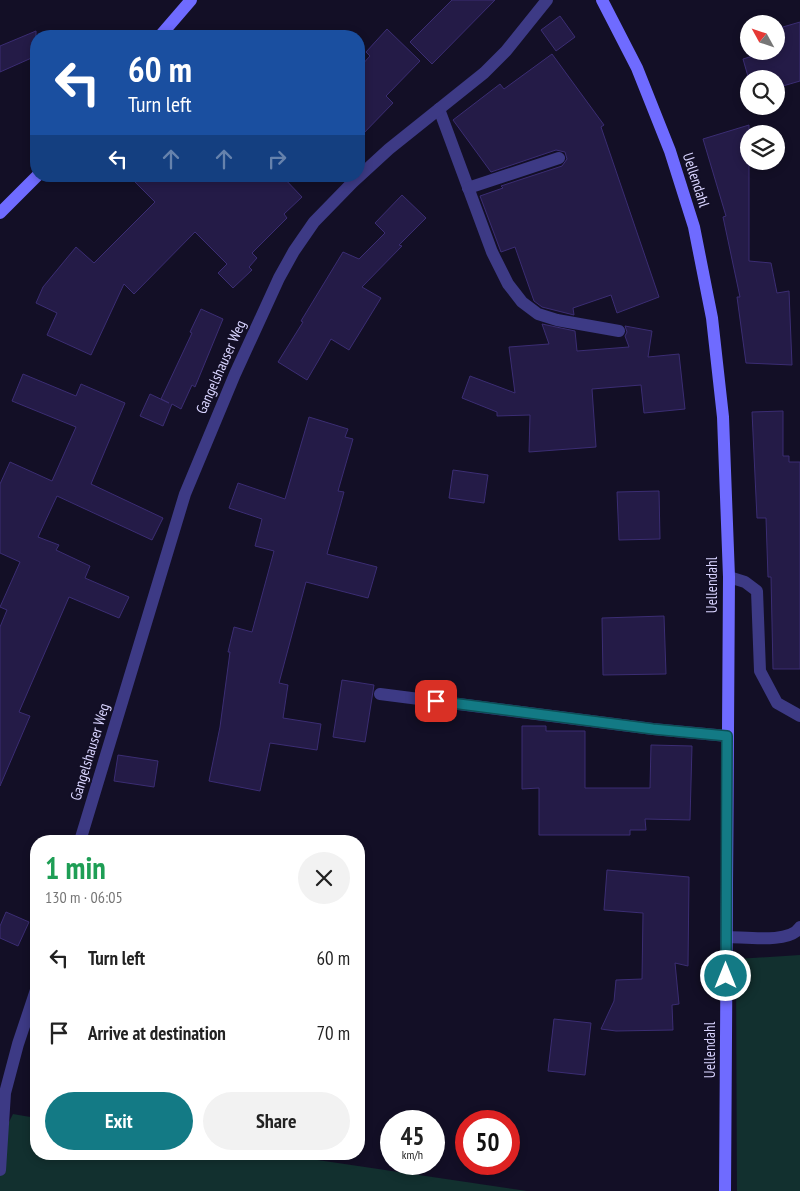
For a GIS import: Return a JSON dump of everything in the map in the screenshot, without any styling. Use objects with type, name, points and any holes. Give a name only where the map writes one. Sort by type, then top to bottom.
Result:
[{"type":"main road","points":[[165,30],[190,0]]},
{"type":"main road","name":"Uellendahl","points":[[602,0],[637,68],[670,151],[694,227],[712,318],[723,417],[729,577],[725,1191]]},
{"type":"main road","points":[[0,213],[30,182]]},
{"type":"street","name":"Gangelshauser Weg","points":[[365,171],[389,149],[484,73],[506,50],[547,0]]},
{"type":"street","points":[[439,109],[492,252],[508,284],[522,302],[538,314],[557,320],[619,330]]},
{"type":"street","points":[[468,188],[559,158]]},
{"type":"street","name":"Gangelshauser Weg","points":[[82,835],[185,494],[235,374],[279,278],[294,251],[314,222],[353,182]]},
{"type":"street","points":[[729,577],[745,582],[757,591],[760,671],[777,703],[800,716]]},
{"type":"street","points":[[380,694],[653,729],[727,736]]},
{"type":"street","points":[[727,937],[782,938],[798,931],[800,927]]},
{"type":"street","points":[[0,1170],[5,1093],[30,1008]]},
{"type":"green space","points":[[800,955],[800,1191],[737,1191],[736,959]]},
{"type":"green space","points":[[13,1114],[30,1117],[30,1160],[318,1160],[380,1169],[380,1175],[419,1175],[527,1191],[0,1191],[0,1140]]},
{"type":"building","points":[[452,0],[495,0],[432,64],[410,42]]},
{"type":"building","points":[[560,16],[575,37],[556,51],[541,30]]},
{"type":"building","points":[[800,22],[800,81],[785,85],[785,70],[746,70],[743,60],[785,60],[785,26]]},
{"type":"building","points":[[387,29],[420,61],[386,96],[393,103],[365,132],[365,61],[370,56],[366,52]]},
{"type":"building","points":[[30,34],[30,59],[0,72],[0,46]]},
{"type":"building","points":[[552,54],[604,125],[601,127],[659,297],[617,313],[611,295],[573,308],[574,315],[542,307],[534,301],[515,247],[501,252],[480,196],[503,188],[501,186],[562,166],[567,159],[565,152],[556,150],[491,172],[453,120],[500,84],[504,89]]},
{"type":"building","points":[[740,128],[740,170],[749,170],[749,261],[771,263],[777,293],[789,291],[792,365],[746,363],[737,297],[740,297],[723,217],[726,216],[703,139]]},
{"type":"building","points":[[135,182],[288,182],[302,197],[284,214],[287,218],[252,253],[257,258],[249,267],[252,270],[233,288],[218,273],[227,264],[195,232],[134,294],[124,284],[91,355],[47,335],[57,313],[36,303],[43,287],[76,247],[94,263],[155,202]]},
{"type":"building","points":[[402,195],[426,218],[362,287],[381,298],[349,350],[331,339],[307,380],[278,362],[343,252],[359,259],[385,233],[375,223]]},
{"type":"building","points":[[201,309],[223,319],[195,387],[192,385],[181,409],[172,404],[163,426],[140,416],[150,394],[169,403],[161,399],[192,333],[190,332]]},
{"type":"building","points":[[542,324],[575,331],[577,351],[629,347],[625,336],[627,332],[625,326],[652,331],[648,357],[679,354],[685,409],[644,413],[641,385],[592,389],[596,447],[529,452],[530,415],[497,416],[497,412],[462,398],[470,376],[515,393],[509,347],[549,344]]},
{"type":"building","points":[[23,374],[76,396],[81,384],[125,403],[91,484],[163,518],[152,540],[57,496],[38,537],[59,545],[56,550],[90,566],[85,578],[129,597],[119,618],[69,597],[19,712],[30,716],[0,786],[0,627],[7,610],[0,607],[20,562],[0,553],[0,484],[10,462],[52,481],[76,427],[12,401]]},
{"type":"building","points":[[783,411],[783,456],[789,456],[789,462],[800,462],[800,669],[773,669],[771,577],[768,577],[766,518],[757,518],[752,412]]},
{"type":"building","points":[[309,417],[348,429],[345,437],[353,439],[338,491],[344,492],[327,554],[377,567],[368,598],[306,582],[279,683],[288,685],[283,718],[321,724],[317,750],[270,743],[260,791],[209,781],[220,727],[230,652],[228,652],[234,627],[252,632],[274,551],[255,546],[262,519],[229,508],[238,483],[285,499]]},
{"type":"building","points":[[453,470],[488,475],[484,503],[449,498]]},
{"type":"building","points":[[659,491],[660,539],[619,540],[617,492]]},
{"type":"building","points":[[664,616],[666,674],[603,675],[602,618]]},
{"type":"building","points":[[342,680],[374,685],[365,742],[333,737]]},
{"type":"building","points":[[522,726],[546,726],[546,731],[585,731],[585,788],[650,788],[651,745],[692,746],[690,820],[645,819],[646,830],[630,830],[630,835],[539,835],[539,788],[522,789]]},
{"type":"building","points":[[118,755],[158,761],[154,787],[114,781]]},
{"type":"building","points":[[607,870],[689,877],[688,966],[675,963],[679,1004],[672,1005],[673,1030],[616,1031],[601,1029],[614,1001],[616,980],[642,979],[643,913],[604,910]]},
{"type":"building","points":[[6,912],[29,922],[18,946],[0,938],[0,926]]},
{"type":"building","points":[[554,1019],[591,1023],[585,1075],[548,1071]]},
{"type":"route","points":[[436,701],[653,729],[727,736],[726,976]]}]
